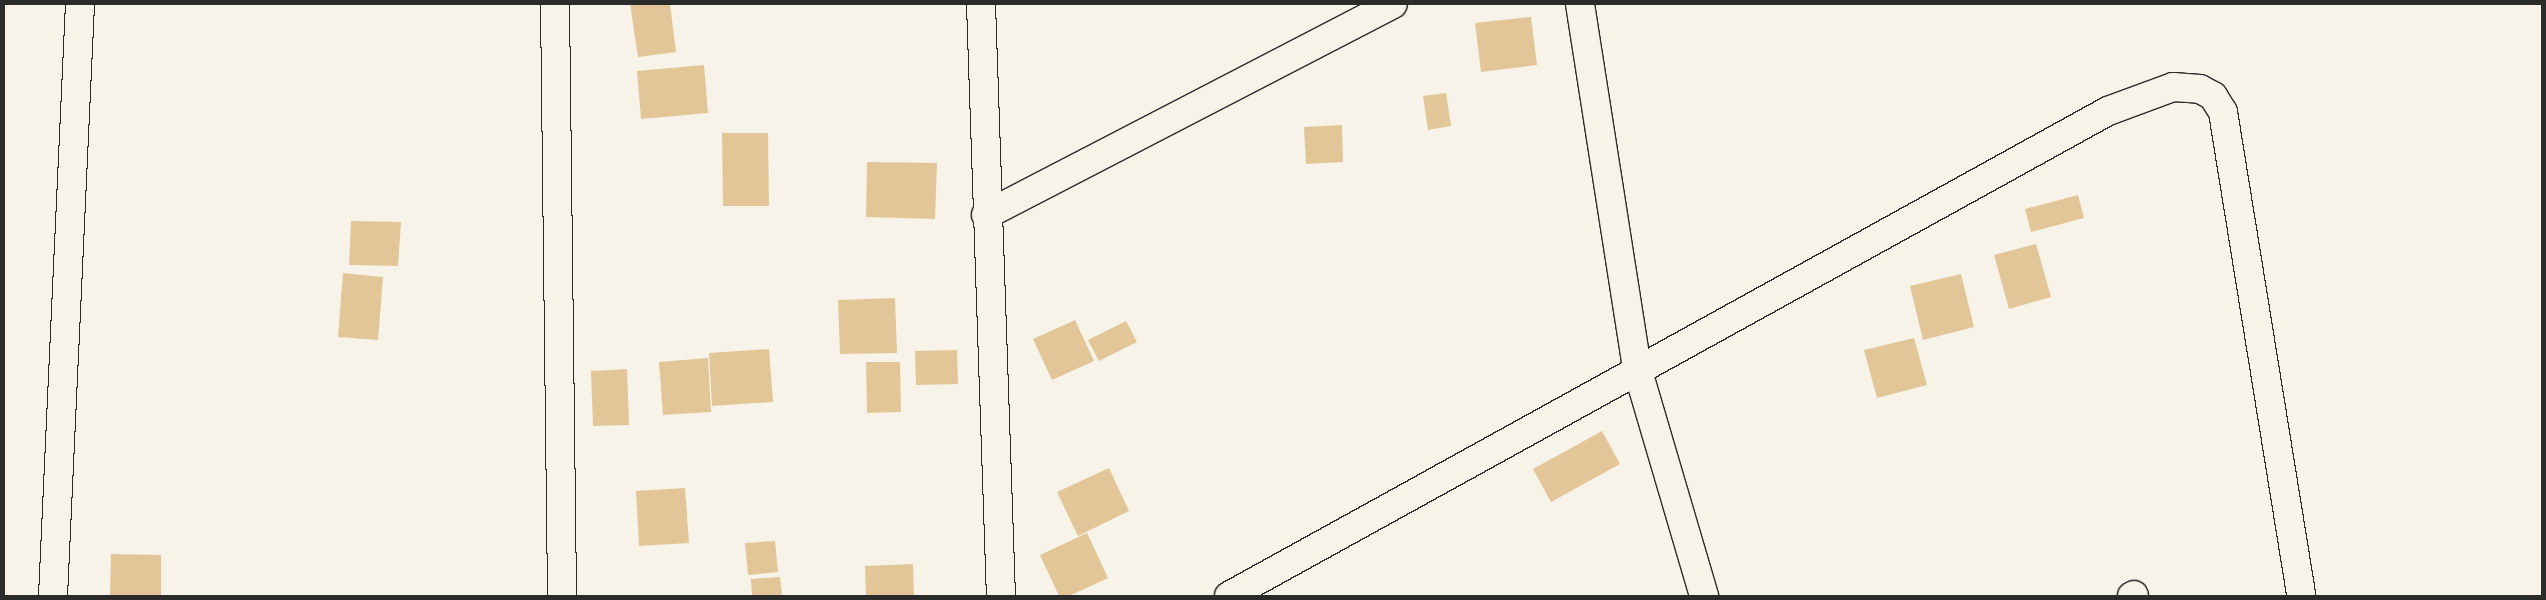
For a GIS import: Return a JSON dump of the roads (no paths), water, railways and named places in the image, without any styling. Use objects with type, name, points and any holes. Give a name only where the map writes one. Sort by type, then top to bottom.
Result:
[{"type":"street","points":[[53,596],[80,4]]},
{"type":"street","points":[[556,4],[562,596]]},
{"type":"street","points":[[981,4],[986,215],[1001,596]]},
{"type":"street","points":[[986,215],[1393,4]]},
{"type":"street","points":[[1580,4],[1637,368],[1704,596]]},
{"type":"street","points":[[1229,596],[1637,368],[2108,111],[2173,87],[2200,89],[2213,96],[2223,112],[2301,596]]}]
